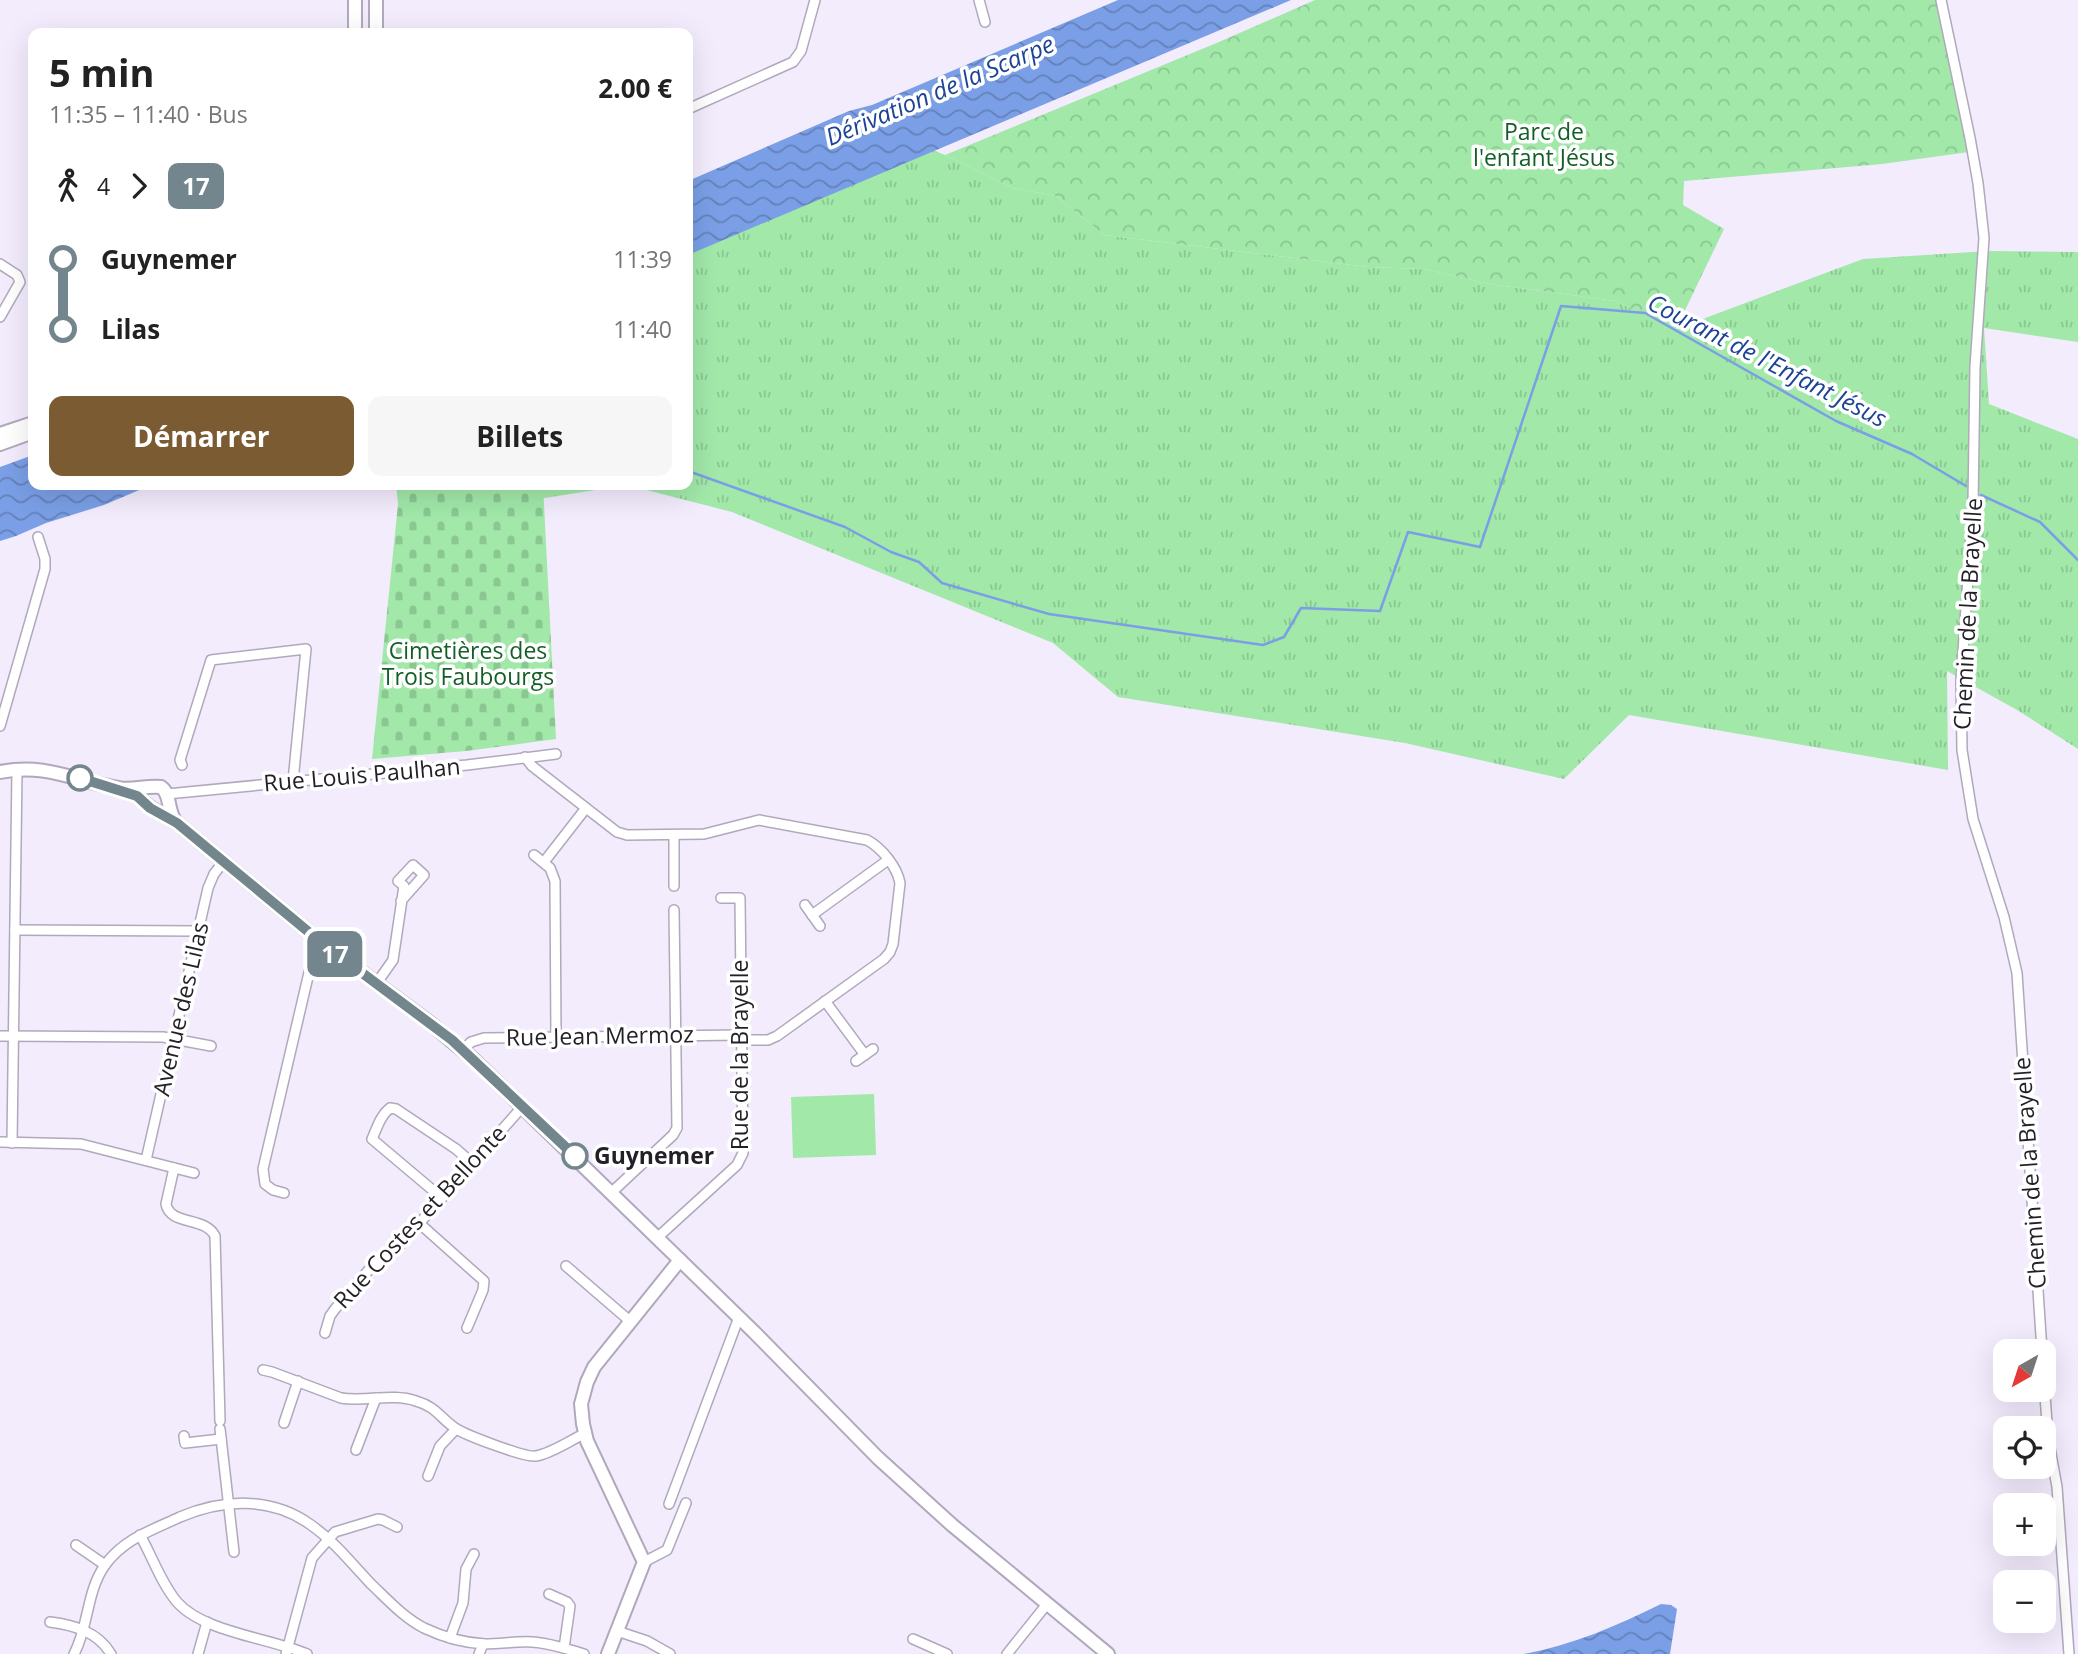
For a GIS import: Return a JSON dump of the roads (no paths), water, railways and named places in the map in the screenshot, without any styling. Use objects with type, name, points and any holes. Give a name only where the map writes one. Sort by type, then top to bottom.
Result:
[{"type":"main road","points":[[355,0],[355,28]]},
{"type":"main road","points":[[376,0],[376,28]]},
{"type":"main road","points":[[0,434],[28,425]]},
{"type":"main road","points":[[0,444],[28,434]]},
{"type":"main road","points":[[0,772],[57,772],[137,796],[177,823],[322,943],[463,1050],[612,1192],[853,1433],[925,1501],[1108,1654]]},
{"type":"main road","points":[[109,787],[129,790],[163,788],[168,797],[171,815],[177,823]]},
{"type":"main road","points":[[150,806],[145,794],[152,787]]},
{"type":"main road","points":[[150,806],[162,808],[168,797]]},
{"type":"main road","points":[[608,1654],[643,1562],[584,1434],[581,1404],[594,1367],[680,1260]]},
{"type":"street","points":[[693,107],[793,62],[801,51],[815,0]]},
{"type":"street","points":[[979,0],[985,22]]},
{"type":"street","name":"Chemin de la Brayelle","points":[[1941,0],[1970,138],[1984,238],[1975,367],[1973,505],[1961,681],[1961,739],[1966,788],[1973,819],[2004,917],[2017,973],[2041,1339]]},
{"type":"street","points":[[0,264],[15,273],[20,282],[0,317]]},
{"type":"street","points":[[0,726],[45,569],[46,559],[38,537]]},
{"type":"street","points":[[182,765],[180,760],[211,660],[306,649],[293,780]]},
{"type":"street","name":"Rue Louis Paulhan","points":[[168,797],[293,780],[467,765],[556,754]]},
{"type":"street","points":[[525,757],[532,766],[622,834],[709,834],[760,820],[867,840],[876,846],[888,860],[812,915]]},
{"type":"street","points":[[12,1143],[17,770]]},
{"type":"street","points":[[544,862],[586,808]]},
{"type":"street","points":[[674,835],[674,886]]},
{"type":"street","points":[[534,855],[544,862],[555,880],[556,1037]]},
{"type":"street","name":"Rue Jean Mermoz","points":[[463,1050],[471,1042],[484,1038],[677,1035],[772,1039],[890,952],[901,883],[888,860]]},
{"type":"street","name":"Avenue des Lilas","points":[[145,1160],[209,884],[224,862]]},
{"type":"street","name":"Rue de la Brayelle","points":[[658,1237],[737,1166],[744,1149],[740,898],[721,898]]},
{"type":"street","points":[[376,984],[393,960],[401,901]]},
{"type":"street","points":[[805,905],[820,926]]},
{"type":"street","points":[[612,1192],[676,1131],[674,910]]},
{"type":"street","points":[[15,930],[199,931]]},
{"type":"street","points":[[284,1193],[265,1184],[263,1168],[311,964],[322,943]]},
{"type":"street","points":[[825,1001],[860,1058],[873,1049]]},
{"type":"street","points":[[0,1036],[174,1038],[211,1046]]},
{"type":"street","name":"Rue Costes et Bellonte","points":[[325,1333],[334,1309],[374,1264],[397,1247],[523,1106]]},
{"type":"street","points":[[442,1198],[372,1139],[383,1114],[388,1109],[396,1109],[456,1149],[472,1163]]},
{"type":"street","points":[[0,1143],[81,1144],[194,1173]]},
{"type":"street","points":[[174,1168],[167,1209],[174,1216],[208,1227],[215,1236],[220,1425],[234,1552]]},
{"type":"street","points":[[419,1223],[484,1281],[483,1290],[467,1328]]},
{"type":"street","points":[[566,1266],[631,1322]]},
{"type":"street","points":[[668,1504],[739,1317]]},
{"type":"street","points":[[263,1370],[341,1398],[403,1398],[424,1403],[436,1410],[456,1429],[528,1457],[541,1454],[584,1434]]},
{"type":"street","points":[[284,1423],[298,1381]]},
{"type":"street","points":[[356,1450],[376,1398]]},
{"type":"street","points":[[2045,1402],[2048,1437],[2057,1486],[2069,1654]]},
{"type":"street","points":[[428,1476],[440,1446],[456,1429]]},
{"type":"street","points":[[184,1436],[186,1443],[221,1439]]},
{"type":"street","points":[[74,1654],[92,1589],[104,1565],[120,1549],[140,1535],[201,1509],[228,1503],[254,1503],[279,1509],[304,1520],[328,1539],[399,1611],[423,1627],[450,1638],[483,1644],[533,1642],[584,1654]]},
{"type":"street","points":[[643,1562],[667,1550],[686,1503]]},
{"type":"street","points":[[287,1650],[311,1561],[328,1539],[335,1532],[378,1520],[397,1527]]},
{"type":"street","points":[[140,1535],[173,1597],[187,1612],[207,1622],[287,1650],[307,1654]]},
{"type":"street","points":[[76,1545],[104,1565]]},
{"type":"street","points":[[450,1638],[463,1603],[466,1569],[474,1554]]},
{"type":"street","points":[[550,1594],[570,1606],[564,1648]]},
{"type":"street","points":[[1007,1654],[1046,1604]]},
{"type":"street","points":[[50,1622],[83,1629],[111,1654]]},
{"type":"street","points":[[198,1654],[207,1622]]},
{"type":"street","points":[[617,1631],[647,1641],[670,1654]]},
{"type":"street","points":[[913,1639],[947,1654]]},
{"type":"street","points":[[479,1654],[483,1644]]},
{"type":"water","name":"Dérivation de la Scarpe","points":[[1118,0],[1291,0],[693,253],[693,179],[849,111],[872,105]]},
{"type":"water","points":[[28,457],[28,490],[139,490],[0,541],[0,467]]},
{"type":"water","points":[[1661,1604],[1677,1609],[1670,1654],[1524,1654],[1594,1634]]},
{"type":"waterway","name":"Courant de l'Enfant Jésus","points":[[693,473],[845,527],[891,552],[919,562],[942,583],[1049,614],[1263,645],[1284,637],[1301,608],[1380,611],[1408,532],[1480,547],[1561,306],[1645,313],[1836,421],[1912,454],[1966,486]]},
{"type":"waterway","name":"Courant de l'Enfant Jésus","points":[[1981,495],[2040,522],[2078,560]]},
{"type":"place","name":"Guynemer","points":[[575,1156]]},
{"type":"park label","name":"Parc de l'enfant Jésus","points":[[1544,145]]},
{"type":"park label","name":"Cimetières des Trois Faubourgs","points":[[468,664]]}]
